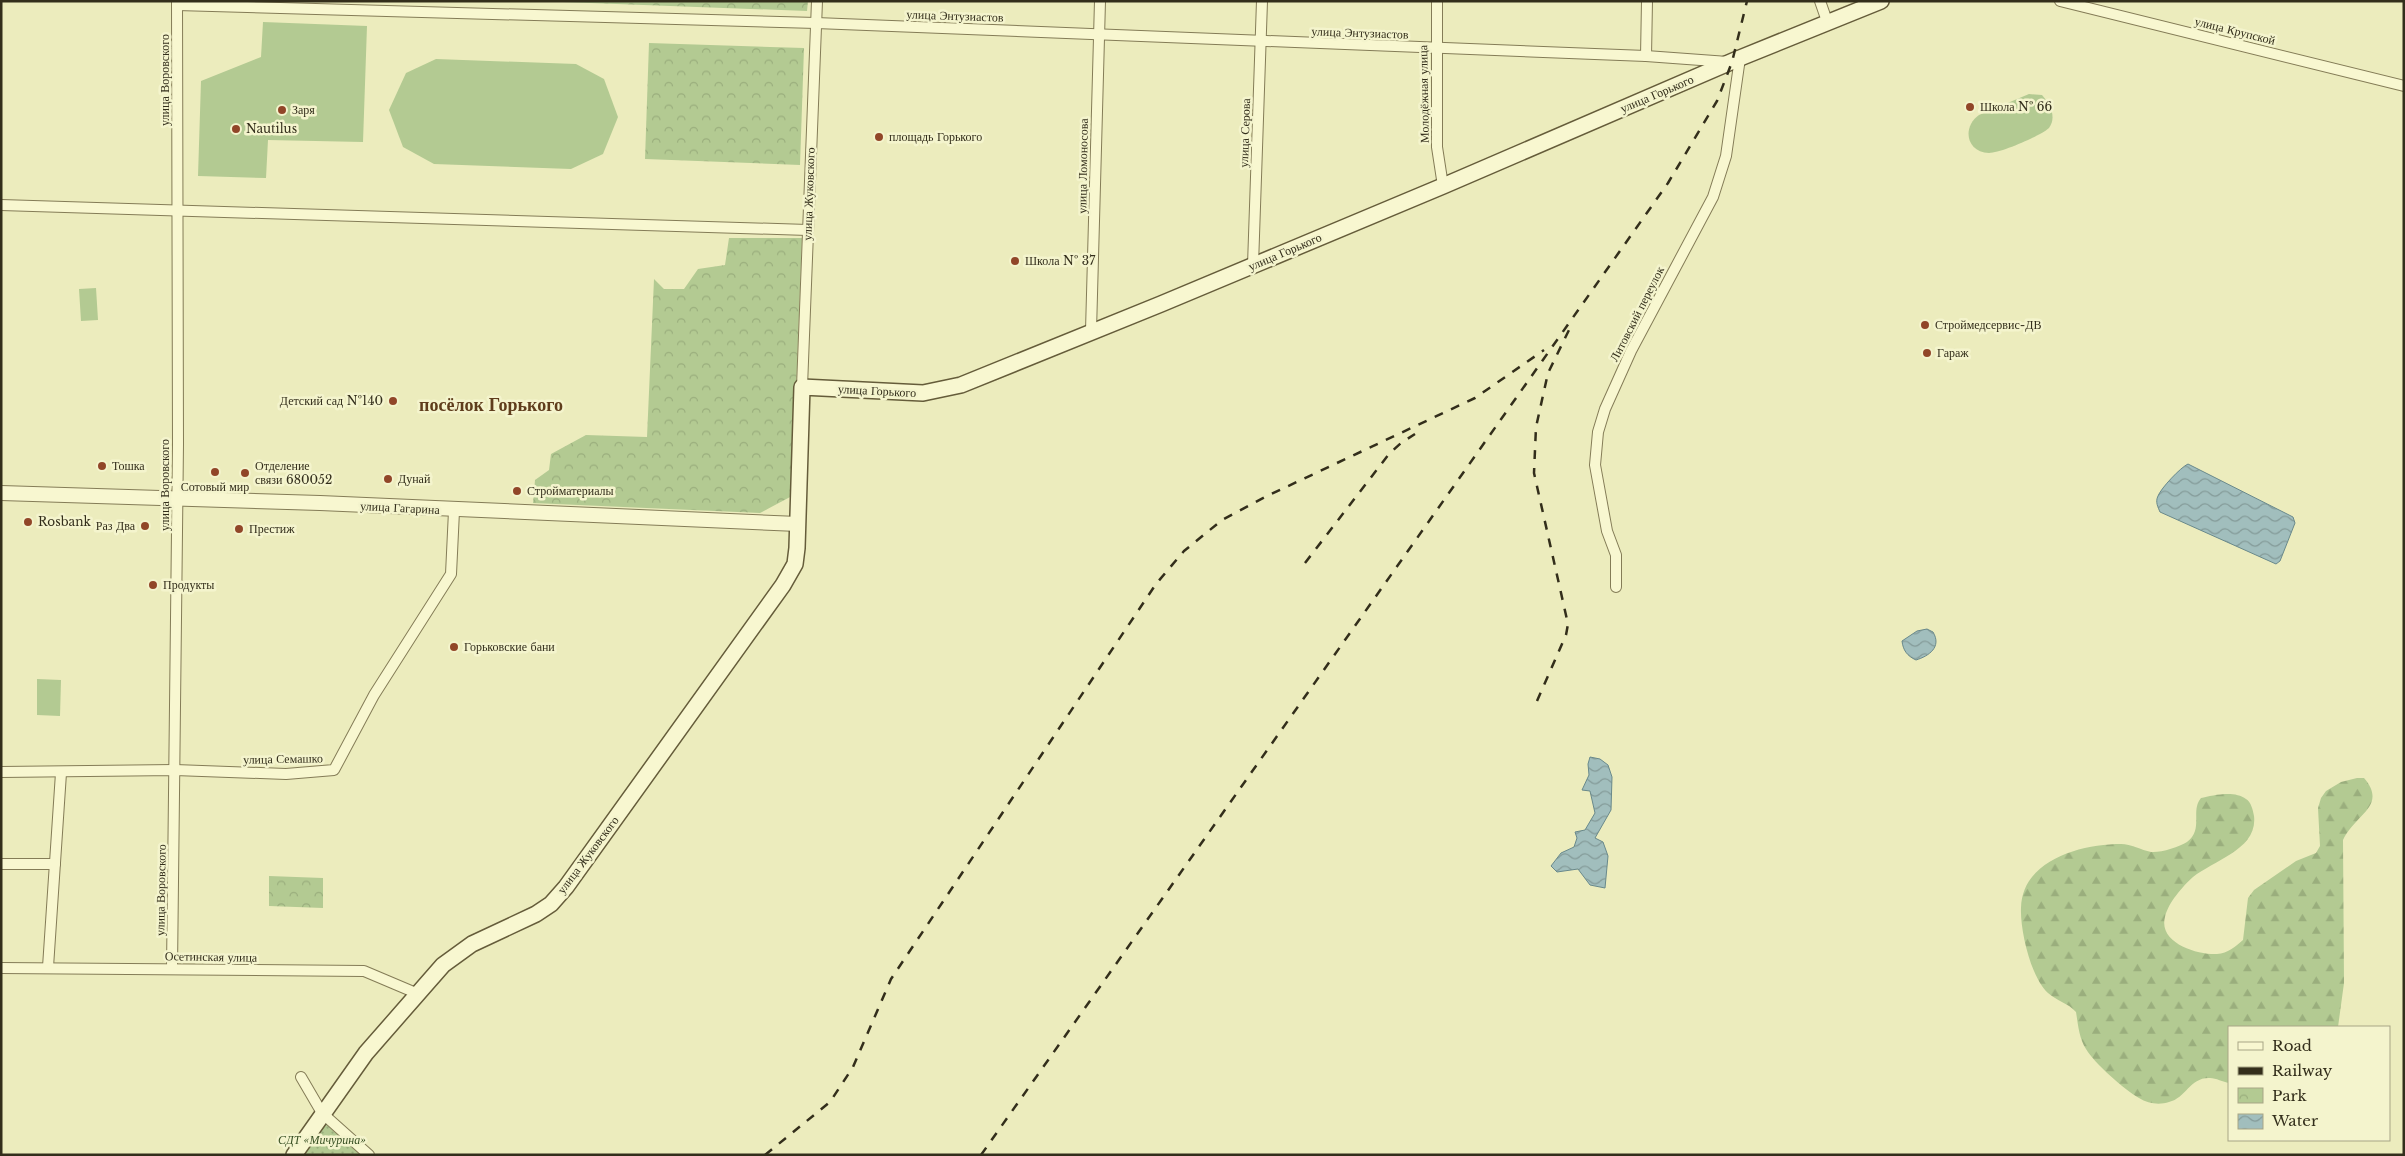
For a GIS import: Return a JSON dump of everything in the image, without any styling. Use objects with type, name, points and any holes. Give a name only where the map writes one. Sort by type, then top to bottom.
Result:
[{"type":"main road","name":"улица Горького","points":[[802,387],[923,393],[960,385],[1161,304],[1443,186],[1736,60],[1881,1]]},
{"type":"main road","points":[[798,524],[802,387]]},
{"type":"main road","name":"улица Жуковского","points":[[294,1155],[366,1053],[416,993],[443,965],[472,944],[536,914],[550,904],[566,887],[783,585],[795,564],[798,524]]},
{"type":"street","name":"улица Жуковского","points":[[802,387],[817,1]]},
{"type":"street","name":"улица Ломоносова","points":[[1092,331],[1100,1]]},
{"type":"street","name":"улица Серова","points":[[1253,265],[1262,1]]},
{"type":"street","name":"Молодёжная улица","points":[[1438,1],[1436,49],[1437,147],[1443,186]]},
{"type":"street","points":[[1646,56],[1647,1]]},
{"type":"street","points":[[1820,1],[1828,24]]},
{"type":"street","name":"улица Крупской","points":[[2060,1],[2404,86]]},
{"type":"street","name":"улица Энтузиастов","points":[[177,3],[816,22],[1261,42],[1736,60]]},
{"type":"street","name":"улица Воровского","points":[[172,969],[177,498],[177,3]]},
{"type":"street","name":"Литовский переулок","points":[[1616,587],[1616,555],[1607,531],[1595,465],[1598,432],[1605,409],[1631,351],[1715,190],[1726,156],[1736,60]]},
{"type":"street","points":[[1,204],[178,208],[808,230]]},
{"type":"street","name":"улица Гагарина","points":[[1,493],[177,498],[798,524]]},
{"type":"street","name":"улица Семашко","points":[[1,772],[61,773],[175,770],[286,774],[334,770],[374,695],[452,574],[454,511]]},
{"type":"street","points":[[48,968],[61,773]]},
{"type":"street","points":[[1,864],[55,864]]},
{"type":"street","name":"Осетинская улица","points":[[1,968],[364,971],[416,993]]},
{"type":"street","points":[[301,1077],[322,1113],[369,1155]]},
{"type":"green space","points":[[536,1],[808,1],[807,11]]},
{"type":"green space","name":"Заря","points":[[263,22],[367,26],[363,142],[268,140],[266,178],[198,176],[201,81],[261,57]]},
{"type":"green space","points":[[649,43],[804,48],[800,165],[645,159]]},
{"type":"green space","points":[[436,59],[576,64],[604,79],[618,117],[603,154],[571,169],[434,164],[403,147],[389,110],[406,73]]},
{"type":"green space","points":[[2029,94],[2042,95],[2048,102],[2052,111],[2049,128],[2011,147],[1995,152],[1981,152],[1971,144],[1969,138],[1970,126],[1979,115]]},
{"type":"green space","points":[[729,238],[802,238],[792,496],[760,513],[533,503],[535,480],[549,470],[551,454],[586,435],[647,437],[654,279],[664,289],[684,289],[698,269],[725,265]]},
{"type":"green space","points":[[96,288],[98,320],[81,321],[79,289]]},
{"type":"green space","points":[[37,679],[61,680],[60,716],[37,715]]},
{"type":"green space","points":[[2364,778],[2373,796],[2367,810],[2348,831],[2343,840],[2344,983],[2338,1026],[2228,1026],[2228,1083],[2212,1078],[2203,1079],[2193,1084],[2175,1100],[2162,1103],[2146,1102],[2133,1094],[2110,1076],[2090,1055],[2079,1031],[2076,1012],[2070,1006],[2048,993],[2036,976],[2028,953],[2021,917],[2024,891],[2031,878],[2056,858],[2089,847],[2125,844],[2155,852],[2179,846],[2187,842],[2195,831],[2198,803],[2201,798],[2224,794],[2241,796],[2252,806],[2254,814],[2253,827],[2249,837],[2233,852],[2189,881],[2173,901],[2165,917],[2164,926],[2173,940],[2190,950],[2209,954],[2225,952],[2243,940],[2248,898],[2254,890],[2296,861],[2316,853],[2320,846],[2318,808],[2321,798],[2326,791],[2341,782]]},
{"type":"green space","points":[[269,876],[323,878],[323,908],[269,906]]},
{"type":"green space","name":"СДТ «Мичурина»","points":[[321,1120],[361,1155],[287,1155]]},
{"type":"water","points":[[2188,464],[2293,517],[2295,523],[2280,561],[2276,564],[2160,512],[2157,500],[2160,492],[2176,473]]},
{"type":"water","points":[[1927,629],[1933,632],[1936,642],[1935,646],[1925,656],[1916,660],[1906,652],[1902,641],[1917,631]]},
{"type":"water","points":[[1590,757],[1600,759],[1608,765],[1612,777],[1611,810],[1595,838],[1603,842],[1608,856],[1605,888],[1590,885],[1578,869],[1557,872],[1551,866],[1561,853],[1574,847],[1577,838],[1575,832],[1585,830],[1595,813],[1590,791],[1582,790],[1589,775],[1588,764]]},
{"type":"railway","points":[[981,1155],[1668,183],[1717,101],[1732,62],[1747,1]]},
{"type":"railway","points":[[1537,701],[1566,635],[1568,624],[1534,473],[1536,427],[1548,373],[1569,330]]},
{"type":"railway","points":[[765,1155],[830,1102],[853,1067],[891,979],[1156,584],[1184,551],[1222,520],[1267,496],[1475,398],[1544,350]]},
{"type":"railway","points":[[1305,563],[1389,454],[1415,434]]},
{"type":"place","name":"Школа № 66","points":[[1970,107]]},
{"type":"place","name":"Заря","points":[[282,110]]},
{"type":"place","name":"Nautilus","points":[[236,129]]},
{"type":"place","name":"площадь Горького","points":[[879,137]]},
{"type":"place","name":"Школа № 37","points":[[1015,261]]},
{"type":"place","name":"Строймедсервис-ДВ","points":[[1925,325]]},
{"type":"place","name":"Гараж","points":[[1927,353]]},
{"type":"place","name":"Детский сад №140","points":[[393,401]]},
{"type":"place","name":"Тошка","points":[[102,466]]},
{"type":"place","name":"Сотовый мир","points":[[215,472]]},
{"type":"place","name":"Отделение связи 680052","points":[[245,473]]},
{"type":"place","name":"Дунай","points":[[388,479]]},
{"type":"place","name":"Стройматериалы","points":[[517,491]]},
{"type":"place","name":"Rosbank","points":[[28,522]]},
{"type":"place","name":"Раз Два","points":[[145,526]]},
{"type":"place","name":"Престиж","points":[[239,529]]},
{"type":"place","name":"Продукты","points":[[153,585]]},
{"type":"place","name":"Горьковские бани","points":[[454,647]]},
{"type":"district","name":"посёлок Горького","points":[[491,405]]}]
